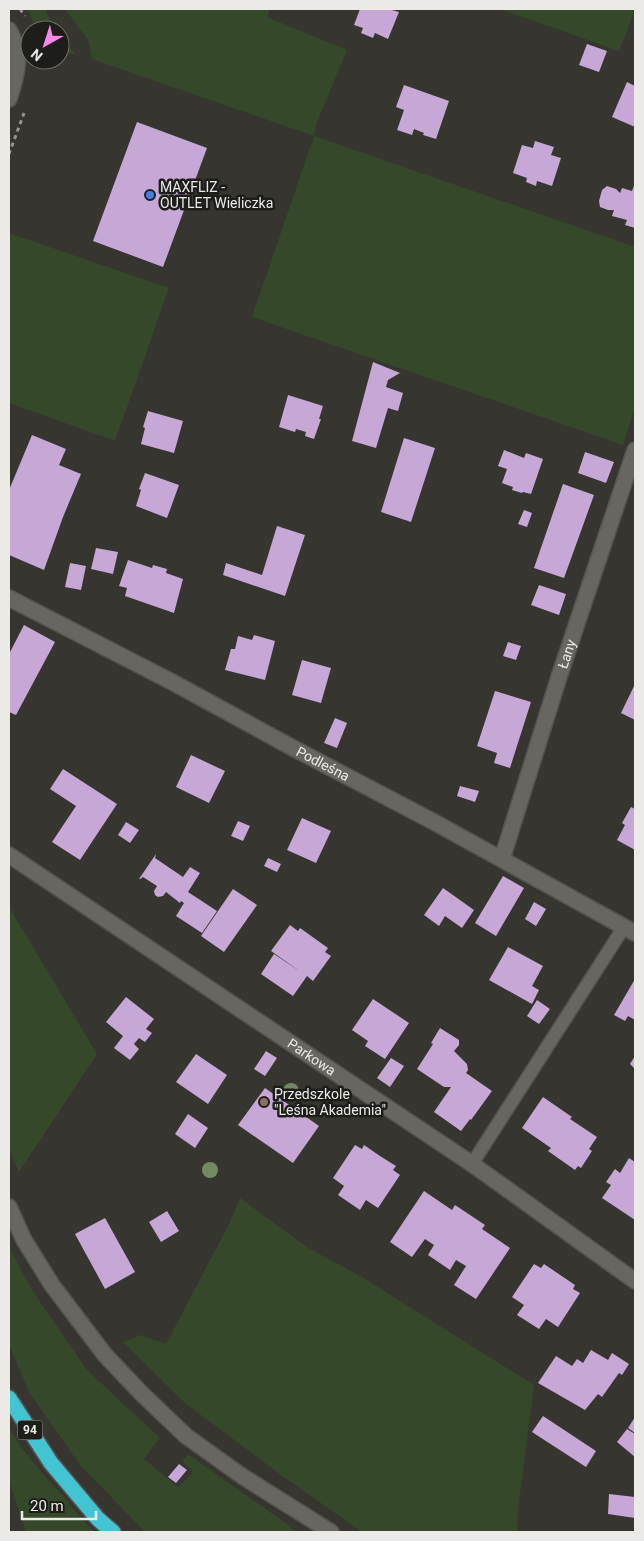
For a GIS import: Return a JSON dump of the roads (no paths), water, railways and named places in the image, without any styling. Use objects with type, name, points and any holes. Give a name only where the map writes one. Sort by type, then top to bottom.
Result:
[{"type":"highway","name":"94","points":[[9,1398],[51,1463],[98,1520],[113,1532]]},
{"type":"street","points":[[9,30],[18,52],[16,77],[9,99]]},
{"type":"street","name":"Łany","points":[[502,859],[559,678],[635,450]]},
{"type":"street","name":"Podleśna","points":[[9,598],[174,683],[630,930]]},
{"type":"street","name":"Parkowa","points":[[9,855],[472,1164],[635,1281]]},
{"type":"street","points":[[9,1207],[24,1240],[52,1285],[104,1355],[142,1394],[186,1436],[242,1476],[331,1532]]},
{"type":"lane","points":[[472,1164],[630,930]]},
{"type":"place","name":"MAXFLIZ - OUTLET Wieliczka","points":[[150,195]]},
{"type":"place","name":"Przedszkole \"Leśna Akademia\"","points":[[264,1102]]}]
